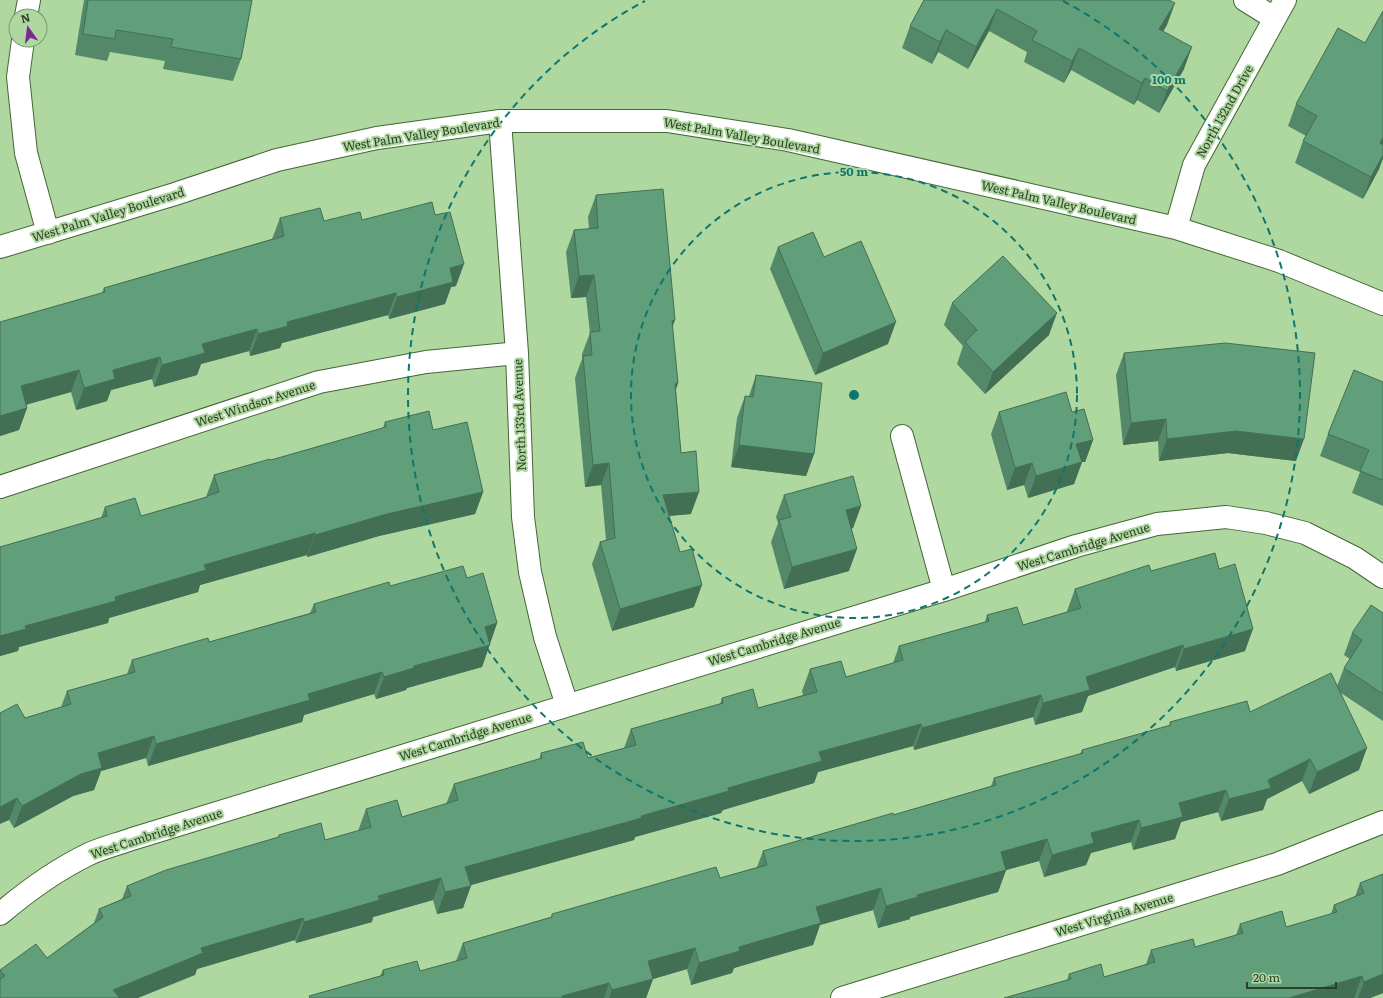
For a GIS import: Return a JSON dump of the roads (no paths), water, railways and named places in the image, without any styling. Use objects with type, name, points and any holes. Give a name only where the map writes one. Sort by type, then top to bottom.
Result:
[{"type":"street","points":[[1245,0],[1280,9]]},
{"type":"street","name":"North 132nd Drive","points":[[1176,228],[1194,165],[1280,9]]},
{"type":"street","points":[[22,48],[18,77],[26,153],[48,233]]},
{"type":"street","name":"West Palm Valley Boulevard","points":[[0,247],[175,194],[277,160],[377,138],[500,121],[667,121],[788,140],[1176,228],[1279,261],[1383,304]]},
{"type":"street","name":"North 133rd Avenue","points":[[500,121],[517,353],[523,517],[530,572],[545,636],[567,705]]},
{"type":"street","name":"West Windsor Avenue","points":[[0,487],[319,382],[426,362],[517,353]]},
{"type":"street","points":[[902,436],[944,590]]},
{"type":"street","name":"West Cambridge Avenue","points":[[0,914],[21,896],[52,875],[90,854],[132,839],[944,590],[1076,546],[1150,526],[1226,517],[1266,523],[1305,533],[1356,558],[1383,577]]},
{"type":"street","name":"West Virginia Avenue","points":[[842,998],[1277,864],[1383,822]]}]
